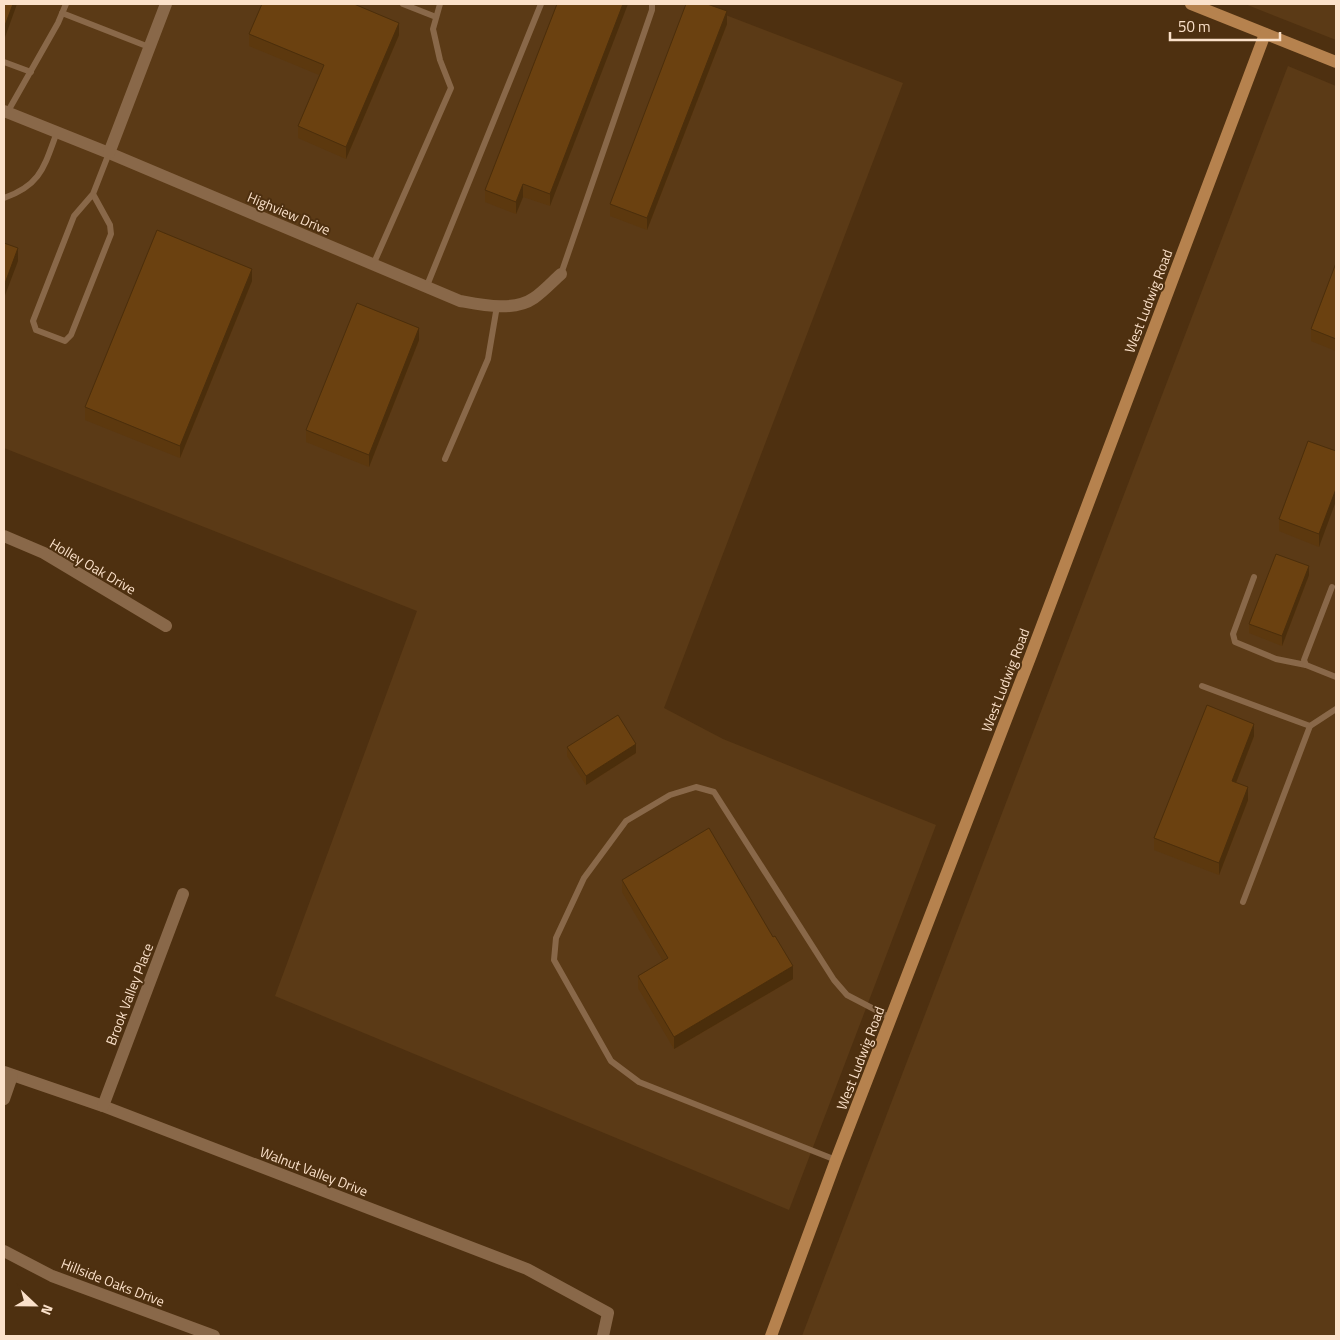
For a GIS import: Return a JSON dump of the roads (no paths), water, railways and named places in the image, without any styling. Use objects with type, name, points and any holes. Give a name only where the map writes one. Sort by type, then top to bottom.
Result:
[{"type":"main road","points":[[1191,4],[1336,62]]},
{"type":"main road","name":"West Ludwig Road","points":[[771,1336],[836,1160],[1031,655],[1265,34]]},
{"type":"street","points":[[109,153],[166,4]]},
{"type":"street","name":"Highview Drive","points":[[6,112],[109,153],[460,301],[498,306],[518,304],[533,299],[561,274]]},
{"type":"street","name":"Holley Oak Drive","points":[[4,536],[44,553],[166,626]]},
{"type":"street","name":"Brook Valley Place","points":[[103,1106],[183,894]]},
{"type":"street","points":[[4,1099],[8,1074]]},
{"type":"street","name":"Walnut Valley Drive","points":[[8,1074],[103,1106],[527,1269],[608,1313],[603,1336]]},
{"type":"street","name":"Hillside Oaks Drive","points":[[4,1251],[52,1276],[214,1336]]},
{"type":"lane","points":[[6,112],[31,72],[66,4]]},
{"type":"lane","points":[[403,4],[436,17]]},
{"type":"lane","points":[[373,265],[451,88],[440,60],[433,30],[440,4]]},
{"type":"lane","points":[[426,288],[541,4]]},
{"type":"lane","points":[[561,274],[649,19],[652,4]]},
{"type":"lane","points":[[62,13],[150,47]]},
{"type":"lane","points":[[4,62],[31,72]]},
{"type":"lane","points":[[4,198],[32,185],[42,172],[57,132]]},
{"type":"lane","points":[[93,194],[110,225],[110,234],[71,335],[65,341],[36,330],[32,321],[74,216],[93,194],[109,153]]},
{"type":"lane","points":[[445,460],[488,359],[498,306]]},
{"type":"lane","points":[[1254,577],[1233,634],[1235,642],[1276,659],[1306,665],[1336,677]]},
{"type":"lane","points":[[1306,665],[1304,660],[1332,587]]},
{"type":"lane","points":[[1202,686],[1310,726]]},
{"type":"lane","points":[[1243,902],[1310,726],[1336,710]]},
{"type":"lane","points":[[836,1160],[640,1082],[611,1061],[554,960],[556,938],[584,878],[626,821],[670,795],[696,787],[714,792],[834,980],[847,995],[891,1018]]}]
